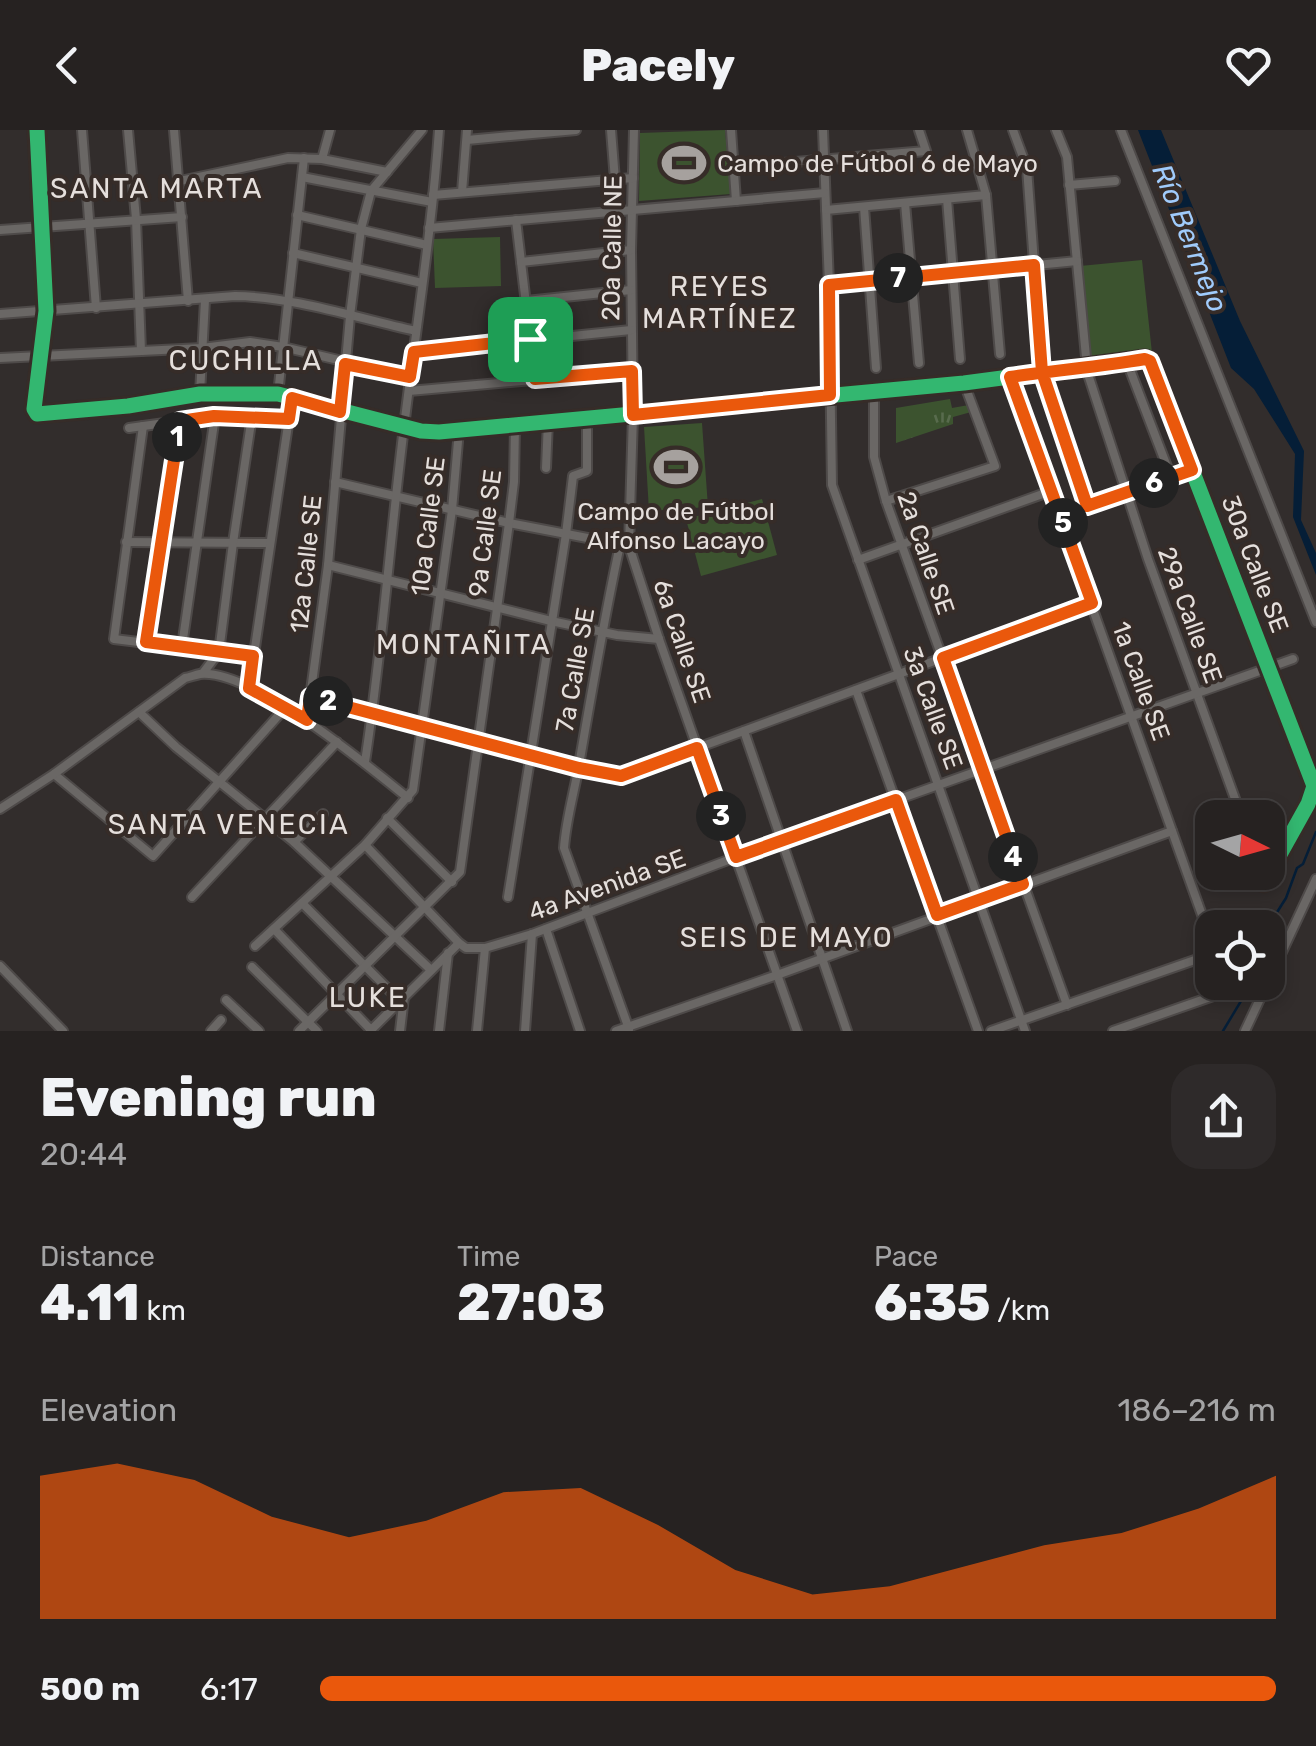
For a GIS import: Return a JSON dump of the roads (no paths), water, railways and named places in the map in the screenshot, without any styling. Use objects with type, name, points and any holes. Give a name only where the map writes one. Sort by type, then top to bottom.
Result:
[{"type":"street","points":[[37,130],[46,311],[34,409],[37,414],[128,406],[200,394],[278,394],[421,431],[458,430],[964,383],[1127,362],[1170,478]]},
{"type":"street","points":[[82,130],[96,308]]},
{"type":"street","points":[[128,130],[141,351]]},
{"type":"street","points":[[174,130],[188,301]]},
{"type":"street","points":[[322,158],[330,130]]},
{"type":"street","points":[[340,412],[355,268],[371,191],[422,130]]},
{"type":"street","points":[[364,762],[438,130]]},
{"type":"street","points":[[462,192],[466,135],[576,130]]},
{"type":"street","points":[[611,130],[615,180]]},
{"type":"street","name":"20a Calle NE","points":[[624,545],[633,415],[634,130]]},
{"type":"street","points":[[731,130],[736,201]]},
{"type":"street","name":"3a Calle SE","points":[[823,130],[832,485],[1024,1031]]},
{"type":"street","points":[[734,167],[926,151],[919,130]]},
{"type":"street","points":[[967,130],[986,195],[1000,354]]},
{"type":"street","points":[[1013,130],[1027,168],[1042,372],[1087,506],[1192,470]]},
{"type":"street","points":[[1056,130],[1067,158],[1086,357]]},
{"type":"street","points":[[1122,130],[1316,622]]},
{"type":"street","points":[[180,181],[288,158],[322,158],[387,172]]},
{"type":"street","points":[[278,394],[304,158]]},
{"type":"street","points":[[302,177],[433,198],[462,192],[633,178]]},
{"type":"street","points":[[1070,185],[1115,181]]},
{"type":"street","points":[[429,228],[825,193]]},
{"type":"street","points":[[826,210],[986,195]]},
{"type":"street","points":[[948,199],[960,359]]},
{"type":"street","points":[[905,203],[919,364]]},
{"type":"street","points":[[864,207],[876,368]]},
{"type":"street","points":[[298,215],[427,245]]},
{"type":"street","points":[[0,230],[182,217]]},
{"type":"street","points":[[516,220],[535,379]]},
{"type":"street","points":[[521,262],[631,250]]},
{"type":"street","points":[[294,252],[422,284]]},
{"type":"street","points":[[829,285],[1077,261]]},
{"type":"street","points":[[526,300],[632,290]]},
{"type":"street","points":[[0,314],[264,296],[416,331]]},
{"type":"street","points":[[200,394],[205,300]]},
{"type":"street","points":[[414,352],[631,330]]},
{"type":"street","points":[[0,358],[250,342],[410,377]]},
{"type":"street","name":"30a Calle SE","points":[[1127,362],[1150,361],[1314,786]]},
{"type":"street","name":"29a Calle SE","points":[[1086,368],[1236,800]]},
{"type":"street","points":[[409,391],[632,371]]},
{"type":"street","name":"1a Calle SE","points":[[1010,377],[1200,910]]},
{"type":"street","points":[[886,501],[994,466],[964,383]]},
{"type":"street","name":"2a Calle SE","points":[[874,392],[874,457],[900,546],[1068,1004]]},
{"type":"street","points":[[249,688],[292,398]]},
{"type":"street","name":"12a Calle SE","points":[[307,720],[328,565],[340,412]]},
{"type":"street","points":[[130,428],[214,416],[289,419]]},
{"type":"street","points":[[182,646],[214,416]]},
{"type":"street","points":[[202,674],[219,652],[252,416]]},
{"type":"street","points":[[508,897],[573,476],[587,471],[587,418]]},
{"type":"street","points":[[146,642],[180,421]]},
{"type":"street","points":[[546,468],[548,422]]},
{"type":"street","name":"9a Calle SE","points":[[452,882],[460,872],[509,523],[515,424]]},
{"type":"street","points":[[142,426],[114,639],[253,656]]},
{"type":"street","name":"10a Calle SE","points":[[408,798],[416,782],[424,727],[452,510],[458,430]]},
{"type":"street","points":[[335,482],[624,545]]},
{"type":"street","points":[[858,560],[1052,492]]},
{"type":"street","points":[[126,542],[270,544]]},
{"type":"street","name":"7a Calle SE","points":[[624,545],[601,630],[564,848],[629,1029]]},
{"type":"street","name":"6a Calle SE","points":[[624,545],[797,1031]]},
{"type":"street","points":[[328,565],[551,621],[659,639]]},
{"type":"street","points":[[310,697],[621,776],[1092,603]]},
{"type":"street","name":"4a Avenida SE","points":[[462,945],[485,948],[532,934],[736,857],[1293,659]]},
{"type":"street","points":[[0,809],[185,678],[202,674],[249,688],[307,720],[408,798],[365,845],[255,946]]},
{"type":"street","points":[[856,690],[978,1031]]},
{"type":"street","points":[[54,774],[153,856],[285,708]]},
{"type":"street","points":[[139,712],[294,842],[431,970]]},
{"type":"street","points":[[744,731],[847,1031]]},
{"type":"street","points":[[192,897],[337,742]]},
{"type":"street","points":[[1285,845],[1314,786]]},
{"type":"street","points":[[294,842],[323,814]]},
{"type":"street","points":[[299,1031],[452,882],[387,818]]},
{"type":"street","points":[[616,1031],[1172,831]]},
{"type":"street","points":[[274,928],[370,1030],[448,953],[462,945],[365,845]]},
{"type":"street","points":[[1246,1031],[1315,883]]},
{"type":"street","points":[[302,903],[402,999]]},
{"type":"street","points":[[546,929],[580,1031]]},
{"type":"street","points":[[525,1031],[532,934]]},
{"type":"street","points":[[478,1031],[485,948]]},
{"type":"street","points":[[439,1031],[448,953]]},
{"type":"street","points":[[992,1031],[1195,960]]},
{"type":"street","points":[[0,966],[62,1031]]},
{"type":"street","points":[[252,967],[317,1031]]},
{"type":"street","points":[[400,1031],[402,999]]},
{"type":"street","points":[[226,1000],[260,1031]]},
{"type":"street","points":[[1113,1031],[1201,1000]]},
{"type":"street","points":[[211,1031],[221,1020]]},
{"type":"water","name":"Río Bermejo","points":[[1138,130],[1161,130],[1240,321],[1304,451],[1301,520],[1316,553],[1316,575],[1293,517],[1295,454],[1254,389],[1231,368]]},
{"type":"waterway","points":[[1278,910],[1316,832]]},
{"type":"waterway","points":[[1223,1031],[1242,1000]]},
{"type":"place","name":"Campo de Fútbol 6 de Mayo","points":[[684,163]]},
{"type":"place","name":"Campo de Fútbol Alfonso Lacayo","points":[[676,467]]},
{"type":"district","name":"SANTA MARTA","points":[[157,188]]},
{"type":"district","name":"REYES MARTÍNEZ","points":[[720,302]]},
{"type":"district","name":"CUCHILLA","points":[[246,360]]},
{"type":"district","name":"MONTAÑITA","points":[[464,644]]},
{"type":"district","name":"SANTA VENECIA","points":[[229,824]]},
{"type":"district","name":"SEIS DE MAYO","points":[[787,937]]},
{"type":"district","name":"LUKE","points":[[368,997]]}]
